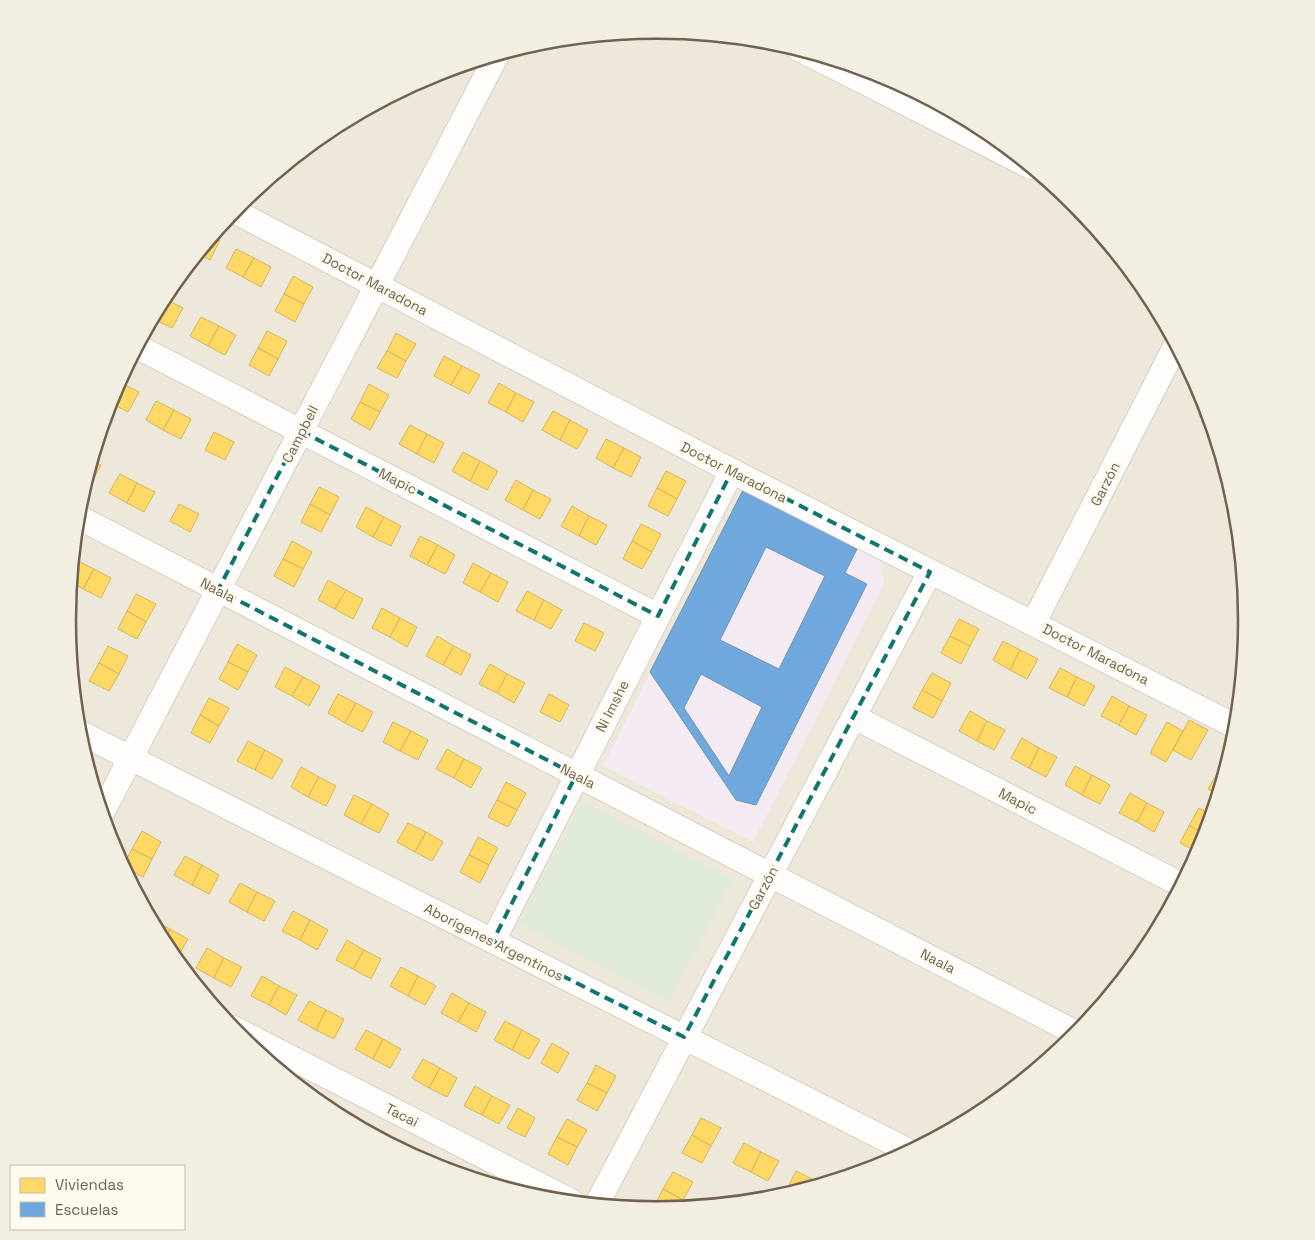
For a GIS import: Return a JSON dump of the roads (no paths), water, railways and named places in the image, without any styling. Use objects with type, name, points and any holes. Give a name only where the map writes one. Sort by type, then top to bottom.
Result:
[{"type":"street","name":"Campbell","points":[[106,805],[302,431],[375,284],[493,63]]},
{"type":"street","points":[[847,71],[951,119]]},
{"type":"street","name":"Doctor Maradona","points":[[241,215],[732,471],[930,572],[1034,622],[1230,723]]},
{"type":"street","name":"Mapic","points":[[143,350],[658,616]]},
{"type":"street","name":"Garzón","points":[[1034,622],[1173,351]]},
{"type":"street","name":"Ni Imshe","points":[[492,941],[732,471]]},
{"type":"street","name":"Naala","points":[[85,521],[1070,1030]]},
{"type":"street","name":"Garzón","points":[[600,1198],[930,572]]},
{"type":"street","name":"Mapic","points":[[854,717],[1176,882]]},
{"type":"street","name":"Aborígenes Argentinos","points":[[88,737],[901,1147]]},
{"type":"street","name":"Tacai","points":[[255,1039],[549,1191]]}]
